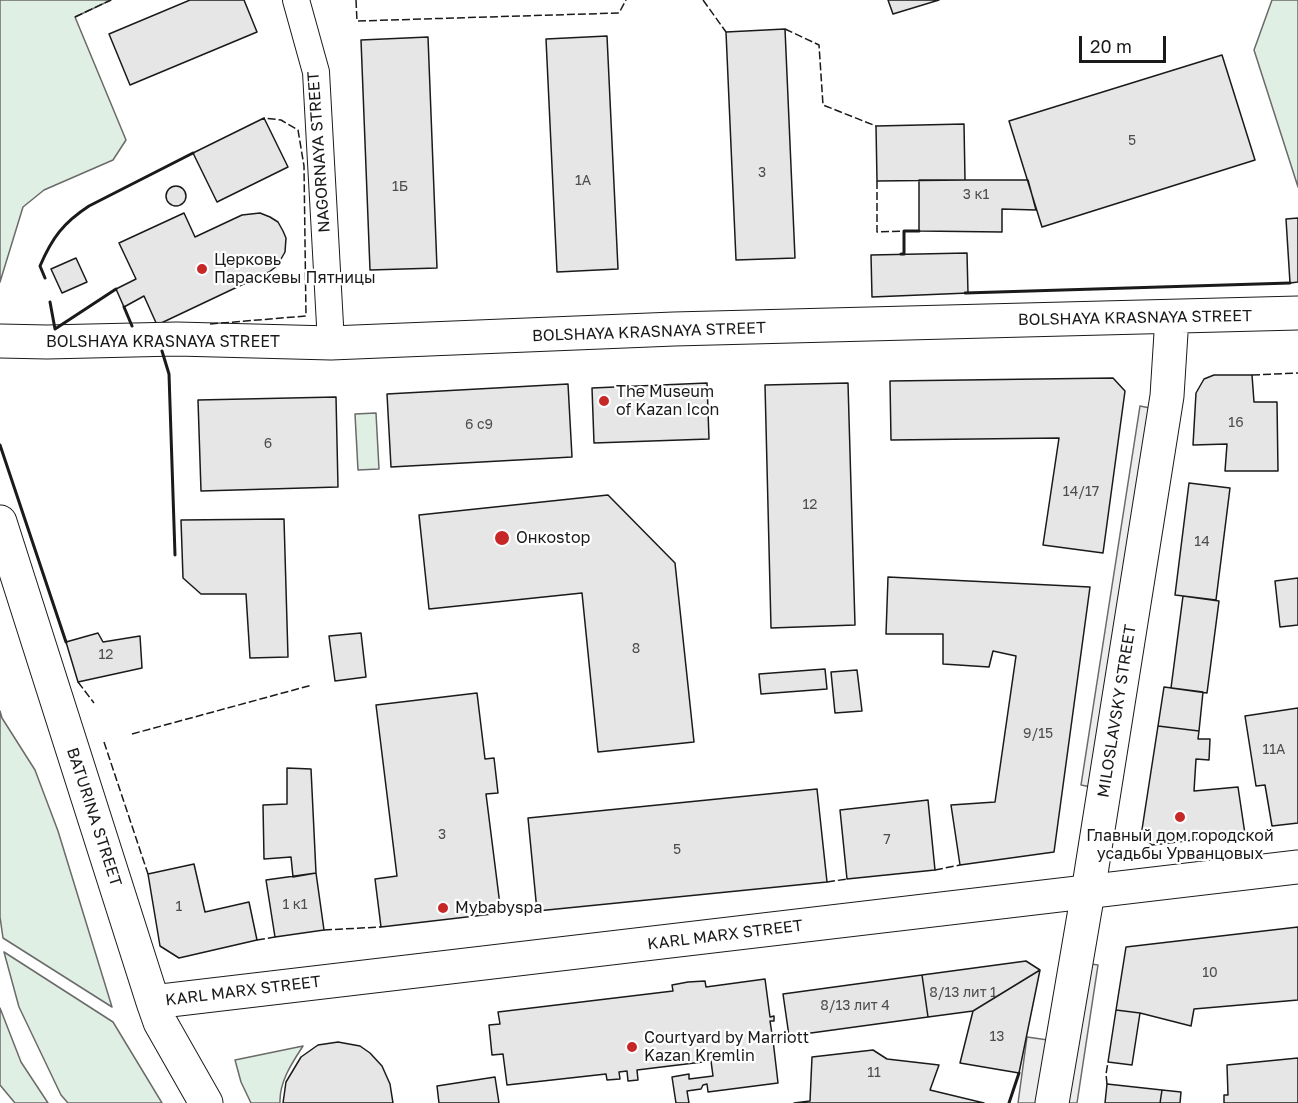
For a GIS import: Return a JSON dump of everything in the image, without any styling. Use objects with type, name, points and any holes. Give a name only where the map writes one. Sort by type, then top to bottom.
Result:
[{"type":"street","name":"NAGORNAYA STREET","points":[[296,0],[316,72],[331,343]]},
{"type":"street","name":"BOLSHAYA KRASNAYA STREET","points":[[0,341],[177,339],[331,343],[674,329],[1298,313]]},
{"type":"street","name":"MILOSLAVSKY STREET","points":[[1052,1103],[1167,396],[1172,317]]},
{"type":"street","name":"BATURINA STREET","points":[[0,522],[157,1012],[206,1103]]},
{"type":"street","name":"KARL MARX STREET","points":[[1086,903],[1298,867]]},
{"type":"street","name":"KARL MARX STREET","points":[[157,1012],[1086,903],[1298,886]]},
{"type":"green space","points":[[0,0],[111,0],[75,17],[126,140],[113,160],[44,190],[23,207],[0,282]]},
{"type":"green space","points":[[1272,0],[1298,0],[1298,187],[1254,50]]},
{"type":"green space","points":[[376,413],[379,469],[358,470],[355,414]]},
{"type":"green space","points":[[0,711],[2,718],[35,770],[58,831],[112,1007],[3,938],[0,917]]},
{"type":"green space","points":[[4,952],[113,1022],[162,1103],[68,1103],[61,1095],[19,1007]]},
{"type":"green space","points":[[0,1008],[21,1062],[48,1103],[15,1103],[0,1085]]},
{"type":"green space","points":[[303,1046],[284,1080],[280,1103],[251,1103],[241,1082],[235,1060]]},
{"type":"shaded area","points":[[1140,406],[1150,408],[1091,787],[1081,785]]},
{"type":"shaded area","points":[[1084,963],[1098,965],[1077,1103],[1062,1103]]},
{"type":"shaded area","points":[[1027,1037],[1048,1040],[1038,1103],[1018,1103]]},
{"type":"building","points":[[190,0],[244,0],[257,32],[130,85],[109,34]]},
{"type":"building","points":[[888,0],[939,0],[893,14]]},
{"type":"building","points":[[785,29],[795,258],[736,260],[726,32]]},
{"type":"building","points":[[607,36],[618,269],[557,272],[546,39]]},
{"type":"building","points":[[428,37],[437,268],[370,270],[361,40]]},
{"type":"building","points":[[1222,55],[1255,160],[1042,227],[1009,121]]},
{"type":"building","points":[[264,118],[288,167],[217,202],[193,153]]},
{"type":"building","points":[[964,124],[965,180],[877,181],[876,126]]},
{"type":"building","points":[[919,180],[1028,180],[1036,210],[1002,209],[1002,232],[919,231]]},
{"type":"building","points":[[172,186],[180,186],[186,192],[186,200],[180,206],[172,206],[166,200],[166,192]]},
{"type":"building","name":"Церковь Параскевы Пятницы","points":[[184,213],[195,237],[242,215],[260,213],[278,222],[286,238],[285,252],[277,266],[269,272],[157,325],[144,296],[124,307],[116,289],[136,279],[119,243]]},
{"type":"building","points":[[1298,218],[1298,282],[1290,283],[1286,219]]},
{"type":"building","points":[[967,253],[968,293],[872,297],[871,255]]},
{"type":"building","points":[[76,258],[87,282],[62,293],[51,269]]},
{"type":"building","points":[[1214,375],[1252,375],[1254,402],[1277,402],[1278,471],[1225,471],[1227,444],[1193,445],[1196,393],[1204,379]]},
{"type":"building","points":[[1113,378],[1125,391],[1103,553],[1043,545],[1059,438],[891,440],[890,381]]},
{"type":"building","points":[[707,383],[709,439],[594,443],[592,388]]},
{"type":"building","points":[[848,383],[855,625],[771,628],[765,385]]},
{"type":"building","points":[[568,384],[572,457],[391,467],[387,394]]},
{"type":"building","points":[[336,397],[338,487],[201,491],[198,400]]},
{"type":"building","points":[[1189,483],[1230,488],[1216,600],[1175,595]]},
{"type":"building","points":[[608,495],[675,563],[694,742],[598,752],[582,593],[429,609],[419,515]]},
{"type":"building","points":[[284,519],[288,657],[250,658],[246,594],[201,594],[183,578],[181,520]]},
{"type":"building","points":[[888,577],[1090,587],[1054,852],[960,865],[951,805],[995,802],[1016,656],[993,651],[989,667],[943,664],[943,634],[886,634]]},
{"type":"building","points":[[1298,578],[1298,625],[1280,627],[1275,581]]},
{"type":"building","points":[[1183,596],[1219,601],[1207,693],[1171,688]]},
{"type":"building","points":[[98,633],[103,642],[140,636],[142,668],[78,682],[66,642]]},
{"type":"building","points":[[361,633],[366,677],[335,681],[329,636]]},
{"type":"building","points":[[825,669],[827,689],[761,694],[759,674]]},
{"type":"building","points":[[857,670],[862,711],[835,713],[831,672]]},
{"type":"building","points":[[1164,687],[1203,692],[1199,731],[1158,726]]},
{"type":"building","points":[[477,693],[485,759],[494,758],[498,793],[486,794],[501,913],[381,927],[375,879],[397,876],[376,705]]},
{"type":"building","points":[[1298,708],[1298,823],[1272,826],[1265,785],[1256,786],[1245,716]]},
{"type":"building","points":[[1158,726],[1199,731],[1198,739],[1210,739],[1209,760],[1196,759],[1194,791],[1238,787],[1245,834],[1152,845],[1141,836]]},
{"type":"building","points":[[287,768],[311,769],[316,873],[293,877],[291,857],[264,859],[263,805],[287,804]]},
{"type":"building","points":[[817,789],[827,882],[537,911],[528,818]]},
{"type":"building","points":[[928,800],[935,870],[847,879],[840,810]]},
{"type":"building","points":[[194,864],[205,912],[249,902],[257,940],[179,958],[160,946],[148,874]]},
{"type":"building","points":[[316,873],[324,930],[275,937],[266,880]]},
{"type":"building","points":[[1298,927],[1298,1000],[1194,1009],[1191,1026],[1140,1013],[1116,1010],[1126,947]]},
{"type":"building","points":[[1026,961],[1040,970],[973,1011],[928,1017],[922,975]]},
{"type":"building","points":[[1040,970],[1019,1073],[960,1063],[973,1011]]},
{"type":"building","points":[[922,975],[928,1017],[789,1036],[783,994]]},
{"type":"building","name":"Courtyard by Marriott Kazan Kremlin","points":[[765,979],[770,1017],[774,1016],[774,1021],[770,1021],[772,1034],[776,1033],[777,1039],[773,1040],[778,1083],[708,1092],[707,1084],[701,1089],[687,1091],[689,1103],[676,1103],[672,1077],[689,1074],[689,1079],[713,1076],[711,1061],[637,1070],[638,1080],[628,1081],[627,1071],[619,1072],[620,1079],[607,1080],[606,1074],[507,1085],[503,1054],[492,1055],[489,1025],[500,1024],[498,1012],[673,991],[672,985],[688,982],[705,981],[706,987]]},
{"type":"building","points":[[1116,1010],[1140,1013],[1132,1065],[1108,1062]]},
{"type":"building","points":[[338,1042],[360,1046],[382,1066],[390,1084],[393,1103],[283,1103],[286,1082],[301,1057],[318,1045]]},
{"type":"building","points":[[873,1050],[887,1059],[939,1065],[930,1090],[984,1103],[794,1103],[810,1101],[812,1057]]},
{"type":"building","points":[[1298,1058],[1298,1103],[1224,1103],[1224,1095],[1228,1095],[1227,1065]]},
{"type":"building","points":[[495,1077],[499,1103],[439,1103],[437,1086]]},
{"type":"building","points":[[1107,1084],[1162,1090],[1160,1103],[1105,1103]]},
{"type":"building","points":[[1162,1090],[1181,1092],[1180,1103],[1160,1103]]},
{"type":"fence","points":[[75,17],[111,0]]},
{"type":"fence","points":[[356,0],[357,21],[619,13],[626,0]]},
{"type":"fence","points":[[703,0],[726,32]]},
{"type":"fence","points":[[785,29],[819,45],[823,105],[876,126]]},
{"type":"fence","points":[[210,324],[306,316],[304,166],[298,130],[281,120],[264,118]]},
{"type":"fence","points":[[877,181],[877,232],[904,231]]},
{"type":"fence","points":[[1252,375],[1298,373]]},
{"type":"fence","points":[[78,682],[94,703]]},
{"type":"fence","points":[[132,734],[312,685]]},
{"type":"fence","points":[[104,742],[148,874]]},
{"type":"fence","points":[[935,870],[960,865]]},
{"type":"fence","points":[[827,882],[847,879]]},
{"type":"fence","points":[[324,930],[381,927]]},
{"type":"fence","points":[[257,940],[275,937]]},
{"type":"fence","points":[[1107,1084],[1108,1062]]},
{"type":"wall","points":[[45,278],[40,266],[44,256],[59,232],[72,219],[89,206],[193,153]]},
{"type":"wall","points":[[901,254],[904,254],[904,231],[919,231]]},
{"type":"wall","points":[[965,293],[1290,283]]},
{"type":"wall","points":[[50,302],[55,329],[116,289]]},
{"type":"wall","points":[[124,307],[132,326]]},
{"type":"wall","points":[[162,351],[169,374],[175,555]]},
{"type":"wall","points":[[0,445],[66,642]]},
{"type":"wall","points":[[1009,1103],[1019,1073]]},
{"type":"place","name":"Церковь Параскевы Пятницы","points":[[202,269]]},
{"type":"place","name":"The Museum of Kazan Icon","points":[[604,401]]},
{"type":"place","name":"Онкоstop","points":[[502,538]]},
{"type":"place","name":"Главный дом городской усадьбы Урванцовых","points":[[1180,817]]},
{"type":"place","name":"Mybabyspa","points":[[443,908]]},
{"type":"place","name":"Courtyard by Marriott Kazan Kremlin","points":[[632,1047]]}]
